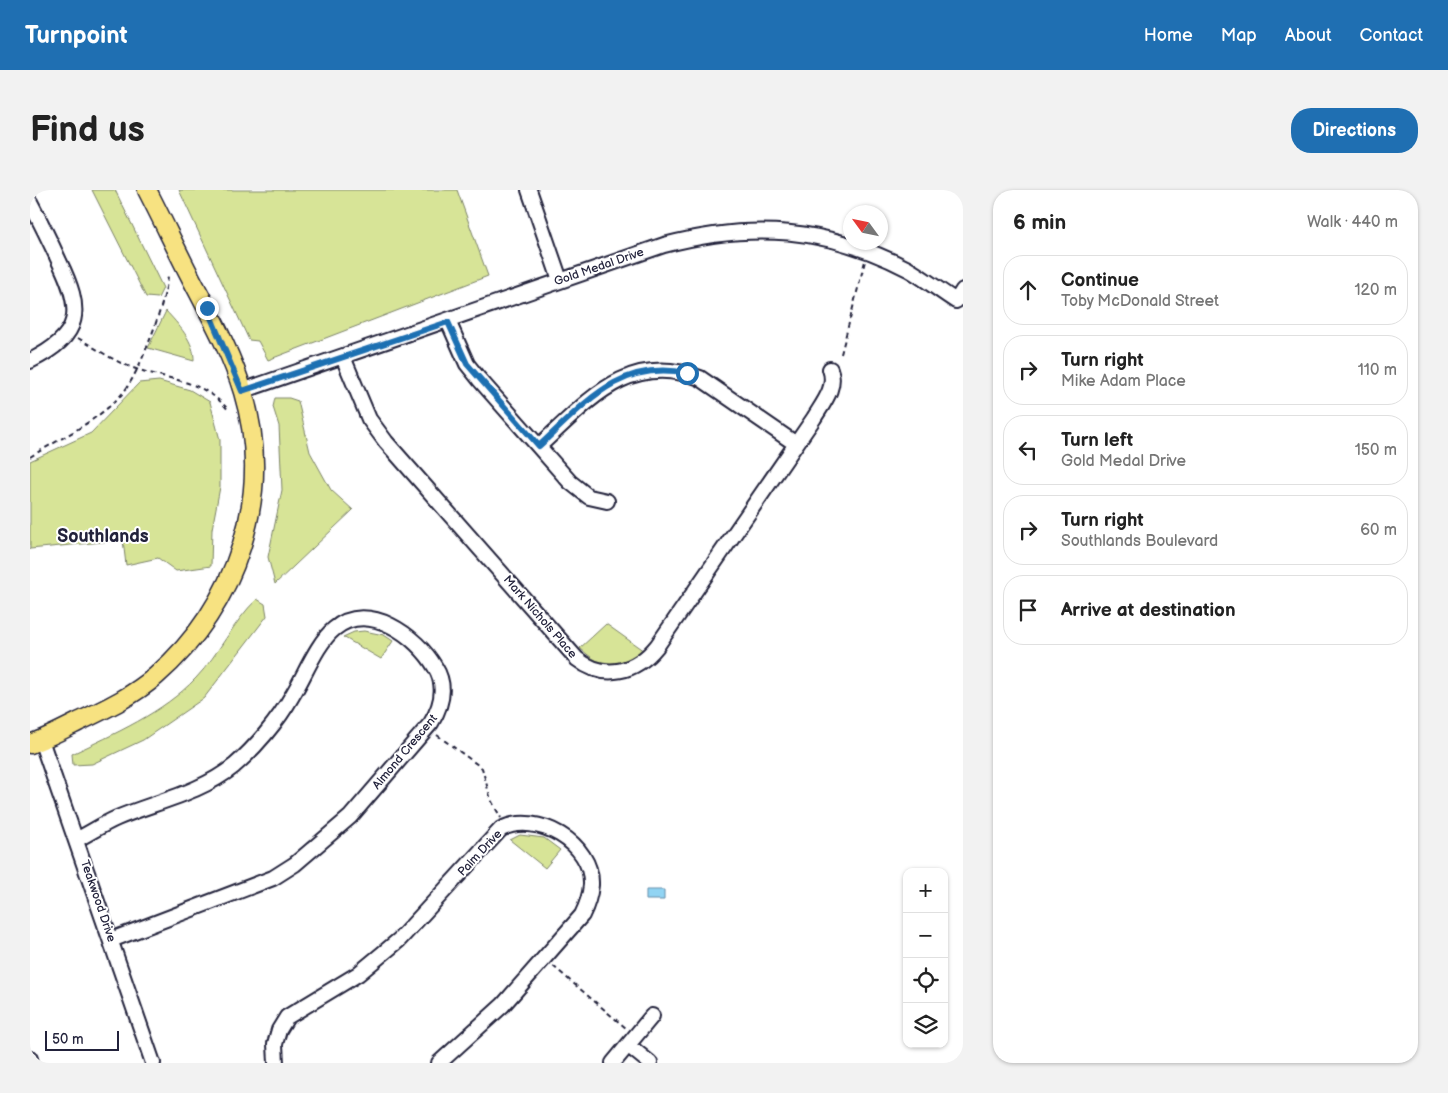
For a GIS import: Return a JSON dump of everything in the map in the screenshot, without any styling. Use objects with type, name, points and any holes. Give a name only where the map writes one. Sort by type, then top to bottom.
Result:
[{"type":"main road","points":[[36,742],[130,695],[155,676],[198,633],[232,575],[243,544],[250,512],[254,451],[242,391],[216,326],[147,190]]},
{"type":"street","points":[[529,190],[560,280]]},
{"type":"street","points":[[30,202],[73,292],[75,312],[69,331],[63,339],[56,346],[30,361]]},
{"type":"street","name":"Gold Medal Drive","points":[[242,391],[448,322],[560,280],[687,239],[730,232],[770,230],[808,234],[856,246],[910,270],[959,295]]},
{"type":"street","points":[[448,322],[467,364],[570,482],[597,501],[607,501]]},
{"type":"street","name":"Mark Nichols Place","points":[[343,357],[366,413],[386,442],[577,659],[584,665],[600,671],[612,672],[627,670],[637,666],[649,656],[796,444],[830,391],[833,378],[830,369]]},
{"type":"street","points":[[539,446],[608,386],[634,373],[662,370],[687,373],[700,378],[796,444]]},
{"type":"street","name":"Almond Crescent","points":[[76,840],[115,819],[198,787],[233,767],[291,699],[327,636],[344,623],[364,618],[387,623],[416,645],[431,660],[439,675],[442,700],[439,710],[430,723],[350,817],[317,847],[273,878],[111,940]]},
{"type":"street","name":"Teakwood Drive","points":[[36,742],[76,840],[153,1063]]},
{"type":"street","name":"Palm Drive","points":[[276,1063],[275,1044],[279,1030],[287,1017],[358,974],[399,940],[501,829],[521,822],[549,828],[580,853],[588,867],[591,884],[589,901],[582,915],[503,1006],[439,1063]]},
{"type":"street","points":[[612,1063],[629,1046],[652,1016]]},
{"type":"street","points":[[629,1046],[650,1063]]},
{"type":"street","points":[[30,1059],[31,1063]]},
{"type":"path","points":[[841,354],[866,259]]},
{"type":"path","points":[[30,457],[88,422],[125,390],[158,317],[168,276]]},
{"type":"path","points":[[76,337],[136,369],[188,382],[202,388],[214,395],[228,410]]},
{"type":"path","points":[[435,734],[482,768],[491,800],[501,818]]},
{"type":"path","points":[[551,965],[627,1029]]},
{"type":"green space","points":[[92,190],[115,190],[163,288],[158,298],[146,297]]},
{"type":"green space","points":[[179,190],[457,190],[488,276],[268,360],[258,341],[249,340]]},
{"type":"green space","points":[[166,311],[189,340],[194,354],[194,361],[148,348]]},
{"type":"green space","points":[[159,381],[190,390],[210,402],[220,440],[220,487],[212,529],[211,566],[176,571],[158,558],[126,565],[123,540],[30,549],[30,461],[91,433],[139,383]]},
{"type":"green space","points":[[275,398],[289,398],[298,401],[310,452],[331,490],[353,510],[275,584],[268,557],[282,490],[279,426],[273,407]]},
{"type":"green space","points":[[257,599],[265,604],[267,616],[204,698],[143,740],[92,764],[73,765],[72,754],[137,722],[169,702],[183,690],[204,669],[248,608]]},
{"type":"green space","points":[[606,624],[644,651],[626,661],[611,664],[596,660],[580,648]]},
{"type":"green space","points":[[364,631],[384,635],[393,641],[381,659],[343,637],[354,632]]},
{"type":"green space","points":[[520,835],[544,838],[560,850],[545,868],[510,840]]},
{"type":"water","points":[[646,890],[664,890],[664,900],[646,900]]},
{"type":"district","name":"Southlands","points":[[103,536]]},
{"type":"route","points":[[207,308],[242,391],[448,322],[467,364],[539,446],[591,399],[622,378],[648,370],[687,373]]}]
